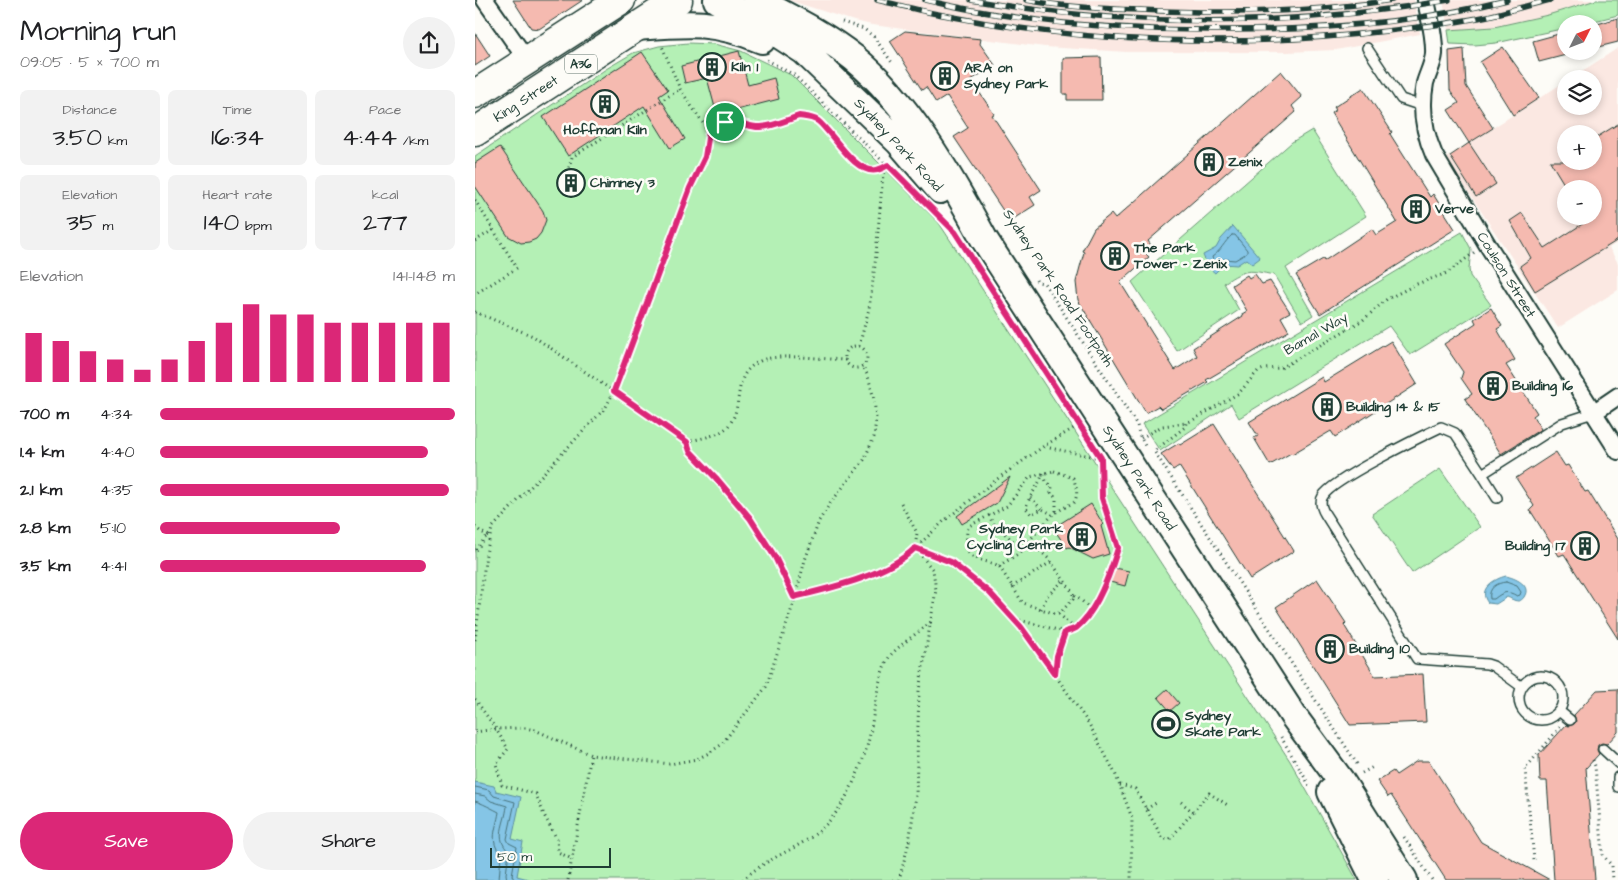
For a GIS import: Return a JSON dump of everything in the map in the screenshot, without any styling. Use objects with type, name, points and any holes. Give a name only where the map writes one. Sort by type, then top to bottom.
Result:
[{"type":"highway","name":"A36","points":[[475,94],[621,0]]},
{"type":"highway","name":"King Street","points":[[475,132],[649,34],[678,0]]},
{"type":"main road","name":"Sydney Park Road","points":[[717,0],[789,40],[804,51],[899,142],[972,239],[1287,726],[1375,880]]},
{"type":"main road","name":"Sydney Park Road","points":[[756,0],[811,28],[833,43],[854,59],[896,99],[961,196],[972,239]]},
{"type":"main road","name":"Sydney Park Road","points":[[649,34],[697,23],[722,26],[744,32],[767,42],[829,75]]},
{"type":"main road","name":"Sydney Park Road","points":[[1287,726],[1341,781],[1412,870]]},
{"type":"street","points":[[485,0],[527,60]]},
{"type":"street","name":"Coulson Street","points":[[1426,0],[1434,53],[1426,81],[1422,106],[1426,134],[1434,155],[1487,244],[1618,451]]},
{"type":"street","points":[[1593,413],[1618,396]]},
{"type":"lane","points":[[1367,48],[1401,99],[1422,106]]},
{"type":"lane","points":[[1482,474],[1562,423],[1593,413]]},
{"type":"lane","points":[[1497,498],[1455,433],[1441,427],[1347,477],[1326,492],[1321,498],[1322,508],[1417,659],[1487,664],[1493,666],[1522,687]]},
{"type":"lane","points":[[1539,676],[1553,680],[1562,691],[1562,705],[1559,712],[1547,720],[1539,720],[1526,715],[1519,702],[1519,694],[1522,687],[1532,678],[1539,676]]},
{"type":"lane","points":[[1559,712],[1570,720]]},
{"type":"lane","points":[[1603,749],[1618,763]]},
{"type":"lane","points":[[1618,777],[1618,786]]},
{"type":"path","points":[[475,640],[489,536],[492,528],[606,407],[614,391],[690,188],[705,157],[709,132],[649,34]]},
{"type":"path","points":[[764,58],[793,75],[902,180]]},
{"type":"path","points":[[567,174],[581,178],[576,193],[561,189],[572,157],[681,89]]},
{"type":"path","points":[[709,132],[725,122],[740,122],[754,127],[761,127],[799,116],[809,117],[817,120],[852,160],[866,169],[876,171],[888,165]]},
{"type":"path","points":[[859,346],[869,309],[883,174],[888,165]]},
{"type":"path","points":[[475,200],[517,268],[475,294]]},
{"type":"path","points":[[928,206],[955,232],[972,239]]},
{"type":"path","points":[[475,242],[493,230]]},
{"type":"path","name":"Bamal Way","points":[[1219,551],[1154,451],[1185,427],[1186,423],[1239,393],[1259,371],[1281,368],[1363,320],[1387,299],[1417,284],[1447,273],[1487,244]]},
{"type":"path","name":"Sydney Park Road Footpath","points":[[1032,274],[1037,282],[1044,283],[1137,425],[1147,450]]},
{"type":"path","points":[[475,312],[533,336],[687,442],[690,451],[750,518],[775,557],[794,597]]},
{"type":"path","points":[[859,346],[867,356],[862,365],[852,367],[846,360],[845,354],[849,348],[859,346]]},
{"type":"path","points":[[687,442],[716,434],[729,426],[736,413],[741,378],[749,368],[764,359],[846,360]]},
{"type":"path","points":[[475,732],[525,728],[535,730],[591,754],[670,764],[697,759],[721,745],[766,687],[819,522],[829,505],[864,460],[874,437],[875,399],[868,376],[862,365]]},
{"type":"path","points":[[1074,417],[1085,433]]},
{"type":"path","points":[[1141,438],[1162,426],[1186,423]]},
{"type":"path","points":[[794,597],[833,588],[861,578],[905,558],[944,522],[993,483],[1044,446],[1079,425]]},
{"type":"path","points":[[1044,446],[1101,458]]},
{"type":"path","points":[[1095,450],[1106,466]]},
{"type":"path","points":[[1014,619],[1065,632],[1075,629],[1091,610],[1100,594],[1118,548],[1102,498],[1101,458]]},
{"type":"path","points":[[999,566],[1014,557],[1022,549],[1051,514],[1074,502],[1076,499],[1073,478],[1054,471],[1030,477],[1009,504],[967,528],[965,547],[969,553],[985,563],[993,563],[999,566],[1023,603],[1059,614],[1075,629]]},
{"type":"path","points":[[1042,509],[1031,514],[1026,508],[1030,498],[1040,484],[1043,473]]},
{"type":"path","points":[[1043,473],[1046,481],[1052,487],[1051,493],[1056,498],[1057,512]]},
{"type":"path","points":[[1030,498],[1051,514]]},
{"type":"path","points":[[899,880],[909,842],[916,795],[919,690],[936,590],[933,570],[915,548],[917,533],[901,503]]},
{"type":"path","points":[[989,515],[996,527],[1022,549]]},
{"type":"path","points":[[475,527],[489,536]]},
{"type":"path","points":[[475,552],[485,538],[489,536]]},
{"type":"path","points":[[1029,541],[1051,562],[1074,596],[1091,610]]},
{"type":"path","points":[[1209,546],[1219,551],[1367,780]]},
{"type":"path","points":[[915,548],[951,562],[990,593],[1014,619],[1038,650],[1089,724],[1121,785],[1132,818],[1131,880]]},
{"type":"path","points":[[1012,587],[1051,562]]},
{"type":"path","points":[[1041,609],[1047,596],[1064,580]]},
{"type":"path","points":[[1059,614],[1074,596]]},
{"type":"path","points":[[743,880],[755,869],[813,836],[830,820],[844,800],[862,760],[870,737],[883,673],[890,657],[931,622]]},
{"type":"path","points":[[1055,674],[1057,656],[1065,632]]},
{"type":"path","points":[[475,699],[508,749],[496,764],[502,785],[537,794],[544,815],[557,840],[558,852],[572,859]]},
{"type":"path","points":[[1287,726],[1295,760],[1313,791]]},
{"type":"path","points":[[1534,860],[1525,769],[1551,738]]},
{"type":"path","points":[[567,880],[591,754]]},
{"type":"path","points":[[1593,760],[1603,855],[1612,866],[1613,880]]},
{"type":"path","points":[[1362,773],[1373,767]]},
{"type":"path","points":[[1121,785],[1135,789],[1163,839],[1170,839],[1209,794],[1229,806]]},
{"type":"path","points":[[1181,802],[1193,812]]},
{"type":"path","points":[[1146,809],[1156,803]]},
{"type":"path","points":[[1412,870],[1431,880]]},
{"type":"shaded area","points":[[788,0],[1414,0],[1420,34],[1336,50],[1287,52],[1127,52],[1045,47],[872,25]]},
{"type":"shaded area","points":[[1443,0],[1596,0],[1548,15],[1494,27],[1448,30]]},
{"type":"shaded area","points":[[1618,48],[1618,242],[1609,248],[1618,263],[1618,290],[1558,328],[1446,158],[1557,87],[1557,115],[1602,115],[1602,70],[1584,70],[1599,60],[1603,60],[1603,58]]},
{"type":"green space","points":[[1596,0],[1618,0],[1618,15],[1603,19],[1603,15],[1557,15],[1557,30],[1496,43],[1475,45],[1450,44],[1448,30],[1494,27],[1548,15]]},
{"type":"green space","points":[[688,43],[714,44],[741,51],[791,75],[939,223],[1290,761],[1357,880],[475,880],[475,156],[633,53],[659,46]]},
{"type":"green space","points":[[1312,130],[1366,216],[1286,268],[1313,315],[1302,322],[1274,275],[1253,271],[1243,273],[1224,283],[1239,310],[1177,351],[1132,282],[1292,142]]},
{"type":"green space","points":[[1462,232],[1471,249],[1470,276],[1491,305],[1410,355],[1389,326],[1239,418],[1231,404],[1160,451],[1142,424]]},
{"type":"green space","points":[[1440,469],[1480,527],[1412,573],[1372,514]]},
{"type":"water","points":[[1233,226],[1260,258],[1252,264],[1246,259],[1237,265],[1224,264],[1215,273],[1203,255],[1216,248],[1221,239]]},
{"type":"water","points":[[1506,576],[1518,580],[1524,586],[1526,593],[1524,598],[1518,601],[1507,597],[1496,604],[1488,603],[1484,593],[1488,585]]},
{"type":"water","points":[[475,782],[494,786],[496,791],[521,797],[512,839],[523,842],[517,876],[532,880],[475,880]]},
{"type":"building","points":[[513,0],[583,0],[539,29],[531,28]]},
{"type":"building","points":[[1618,18],[1618,42],[1603,46],[1603,22]]},
{"type":"building","points":[[905,31],[981,39],[980,44],[995,65],[971,80],[1041,190],[1030,197],[1035,205],[1010,221],[954,137],[968,128],[947,96],[936,103],[926,87],[922,90],[890,41]]},
{"type":"building","points":[[475,33],[490,56],[475,66]]},
{"type":"building","points":[[1557,34],[1557,57],[1539,62],[1533,41]]},
{"type":"building","points":[[1503,47],[1539,98],[1513,115],[1480,62]]},
{"type":"building","points":[[1464,49],[1466,86],[1493,128],[1469,143],[1448,110],[1459,103],[1450,90],[1449,51]]},
{"type":"building","points":[[739,51],[748,85],[774,78],[779,99],[717,115],[707,78],[685,83],[681,66]]},
{"type":"building","name":"Hoffman Kiln","points":[[642,52],[668,90],[659,96],[685,139],[670,148],[644,106],[568,156],[543,117]]},
{"type":"building","points":[[1101,57],[1102,100],[1067,100],[1067,94],[1063,94],[1063,58]]},
{"type":"building","points":[[1281,71],[1302,97],[1292,106],[1296,112],[1148,241],[1153,248],[1146,254],[1149,257],[1120,282],[1175,370],[1197,356],[1193,348],[1243,316],[1242,314],[1247,311],[1232,285],[1247,275],[1249,278],[1255,274],[1262,284],[1270,281],[1290,312],[1281,317],[1289,331],[1161,409],[1158,406],[1146,413],[1078,300],[1076,282],[1084,252],[1082,251],[1094,228],[1111,214],[1115,219]]},
{"type":"building","name":"Verve","points":[[1363,88],[1392,132],[1390,134],[1430,197],[1433,194],[1455,229],[1320,314],[1296,275],[1323,259],[1324,261],[1372,229],[1376,235],[1397,222],[1331,113],[1336,110],[1334,107]]},
{"type":"building","points":[[1618,124],[1618,240],[1535,291],[1520,266],[1531,258],[1510,221],[1522,213],[1545,248],[1581,225],[1602,225],[1602,180],[1562,180],[1550,161],[1557,161],[1557,170],[1602,170],[1602,134]]},
{"type":"building","points":[[1469,143],[1496,184],[1476,197],[1450,156]]},
{"type":"building","points":[[500,147],[543,211],[546,220],[541,233],[536,239],[529,242],[521,243],[508,236],[475,186],[475,163]]},
{"type":"building","name":"Building 16","points":[[1491,308],[1502,326],[1497,329],[1515,360],[1506,365],[1537,413],[1533,416],[1541,429],[1501,454],[1465,399],[1472,394],[1461,378],[1463,372],[1444,344],[1476,323],[1474,319]]},
{"type":"building","name":"Building 14 & 15","points":[[1391,341],[1417,384],[1335,437],[1331,431],[1270,465],[1254,438],[1258,436],[1249,422],[1322,377],[1324,382]]},
{"type":"building","points":[[1214,424],[1294,551],[1250,579],[1179,466],[1173,470],[1161,454],[1179,443],[1180,445]]},
{"type":"building","name":"Building 17","points":[[1556,452],[1565,466],[1568,465],[1585,492],[1588,491],[1618,539],[1618,639],[1564,554],[1559,556],[1530,510],[1534,506],[1516,478]]},
{"type":"building","points":[[1010,477],[997,503],[962,524],[957,516]]},
{"type":"building","name":"Sydney Park Cycling Centre","points":[[1091,504],[1103,524],[1101,526],[1109,554],[1093,559],[1069,547],[1067,548],[1053,528]]},
{"type":"building","points":[[1114,568],[1129,571],[1125,586],[1110,582]]},
{"type":"building","name":"Building 10","points":[[1317,579],[1346,623],[1344,625],[1375,676],[1423,674],[1426,722],[1350,725],[1276,607]]},
{"type":"building","points":[[1167,689],[1179,703],[1170,711],[1158,697]]},
{"type":"building","points":[[1618,689],[1618,732],[1607,744],[1602,743],[1598,745],[1597,750],[1599,754],[1586,768],[1595,880],[1554,880],[1547,781],[1540,781],[1539,755],[1566,725],[1574,724],[1576,721],[1574,715],[1597,690]]},
{"type":"building","points":[[1417,761],[1429,761],[1481,842],[1550,880],[1446,880],[1391,795],[1388,797],[1377,781],[1393,771],[1396,775]]},
{"type":"railway","points":[[877,0],[997,25],[1052,32],[1108,37],[1221,41],[1277,40],[1412,28],[1488,16],[1550,0]]},
{"type":"railway","points":[[925,0],[1000,15],[1038,20],[1115,27],[1191,30],[1300,29],[1369,24],[1404,20],[1507,0]]},
{"type":"railway","points":[[971,0],[1091,16],[1210,21],[1329,16],[1449,0]]},
{"type":"railway","points":[[1026,0],[1098,8],[1235,12],[1330,8],[1392,0]]},
{"type":"place","name":"Kiln 1","points":[[712,67]]},
{"type":"place","name":"ARA on Sydney Park","points":[[945,76]]},
{"type":"place","name":"Hoffman Kiln","points":[[605,104]]},
{"type":"place","name":"Zenix","points":[[1209,162]]},
{"type":"place","name":"Chimney 3","points":[[571,183]]},
{"type":"place","name":"Verve","points":[[1416,209]]},
{"type":"place","name":"The Park Tower - Zenix","points":[[1115,256]]},
{"type":"place","name":"Building 16","points":[[1493,386]]},
{"type":"place","name":"Building 14 & 15","points":[[1327,407]]},
{"type":"place","name":"Sydney Park Cycling Centre","points":[[1082,537]]},
{"type":"place","name":"Building 17","points":[[1585,546]]},
{"type":"place","name":"Building 10","points":[[1330,649]]},
{"type":"place","name":"Sydney Skate Park","points":[[1166,724]]},
{"type":"route","points":[[799,116],[809,117],[817,120],[852,160],[866,169],[876,171],[888,165],[955,232],[1101,458],[1102,498],[1118,548],[1100,594],[1089,613],[1075,629],[1065,632],[1057,656],[1055,674],[1021,627],[990,593],[951,562],[915,548],[905,558],[861,578],[833,588],[794,597],[775,557],[750,518],[690,451],[687,442],[614,391],[690,188],[705,157],[709,132],[725,122],[740,122],[746,126],[761,127],[799,116]]}]
